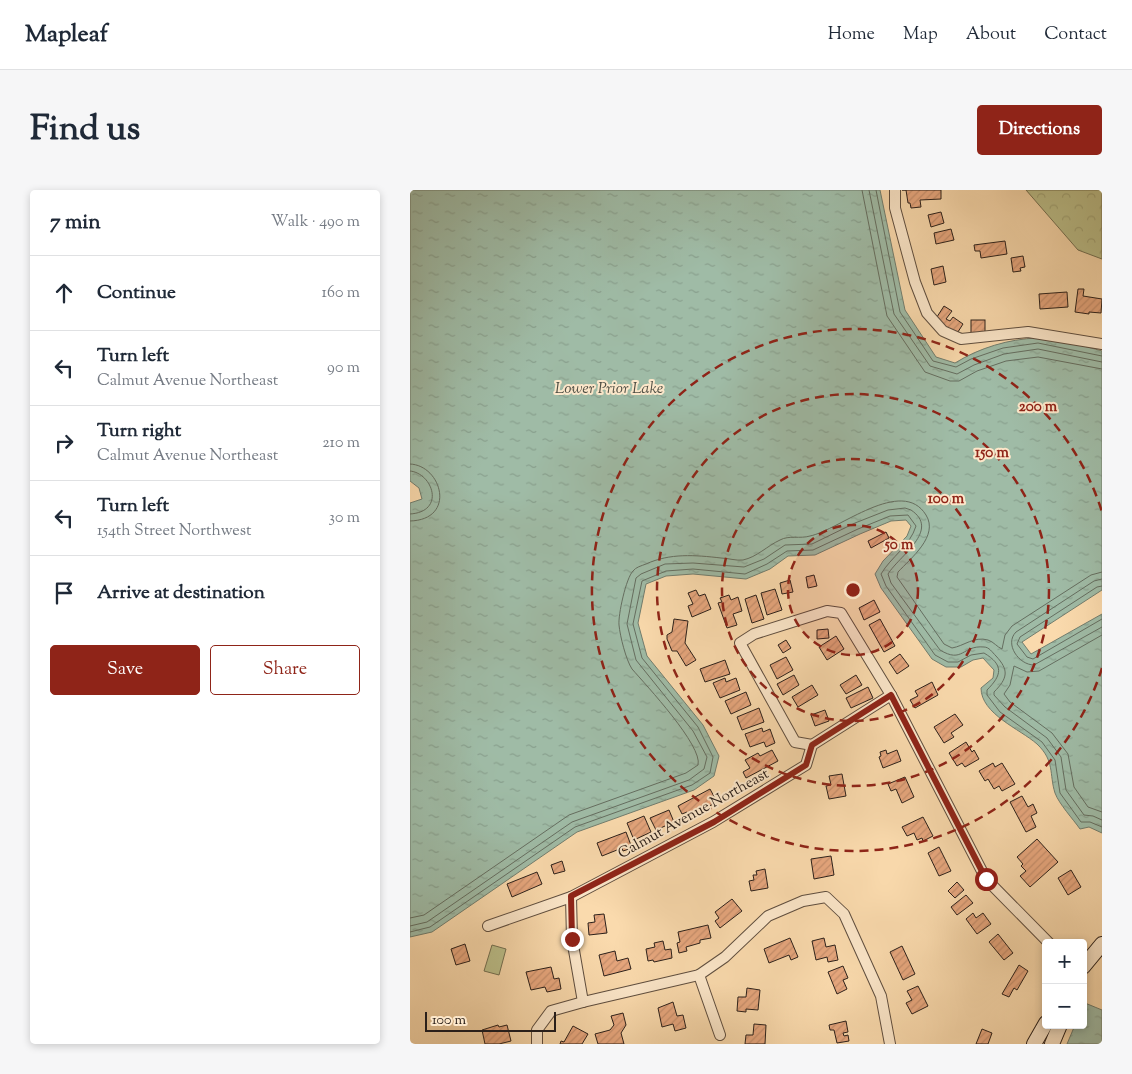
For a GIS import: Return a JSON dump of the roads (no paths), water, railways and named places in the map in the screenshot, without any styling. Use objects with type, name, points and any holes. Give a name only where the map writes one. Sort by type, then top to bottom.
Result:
[{"type":"main road","points":[[1087,962],[1102,944]]},
{"type":"main road","points":[[1034,1044],[1043,1029]]},
{"type":"main road","points":[[1052,1044],[1058,1029]]},
{"type":"street","points":[[894,190],[895,208],[915,282],[926,313],[942,331],[961,339],[1028,332],[1102,344]]},
{"type":"street","points":[[891,695],[812,745],[795,742],[740,643],[754,634],[827,611],[841,613],[891,695],[986,879],[1045,939]]},
{"type":"street","name":"Calmut Avenue Northeast","points":[[488,926],[571,896],[714,822],[806,765],[812,745]]},
{"type":"street","points":[[571,896],[572,939],[583,1002]]},
{"type":"street","points":[[537,1044],[537,1030],[551,1011],[699,975],[725,958],[768,916],[803,901],[826,897],[844,914],[881,996],[890,1044]]},
{"type":"street","points":[[699,975],[720,1035]]},
{"type":"water","name":"Lower Prior Lake","points":[[410,190],[880,190],[905,310],[936,357],[955,363],[994,345],[1037,338],[1060,341],[1102,351],[1102,590],[1022,642],[1031,654],[1102,614],[1102,833],[1089,827],[1080,829],[1055,793],[1049,762],[1043,750],[987,706],[981,688],[993,678],[994,670],[983,658],[973,660],[961,667],[946,667],[932,659],[881,588],[875,574],[883,561],[907,536],[911,526],[906,520],[891,521],[815,555],[788,556],[770,569],[746,579],[693,574],[666,576],[646,584],[638,623],[647,656],[703,725],[719,756],[714,776],[694,790],[577,832],[432,932],[410,937],[410,503],[422,499],[419,488],[410,481]]},
{"type":"water","points":[[1087,1004],[1102,1010],[1102,1044],[1067,1044],[1073,1029],[1087,1029]]}]
